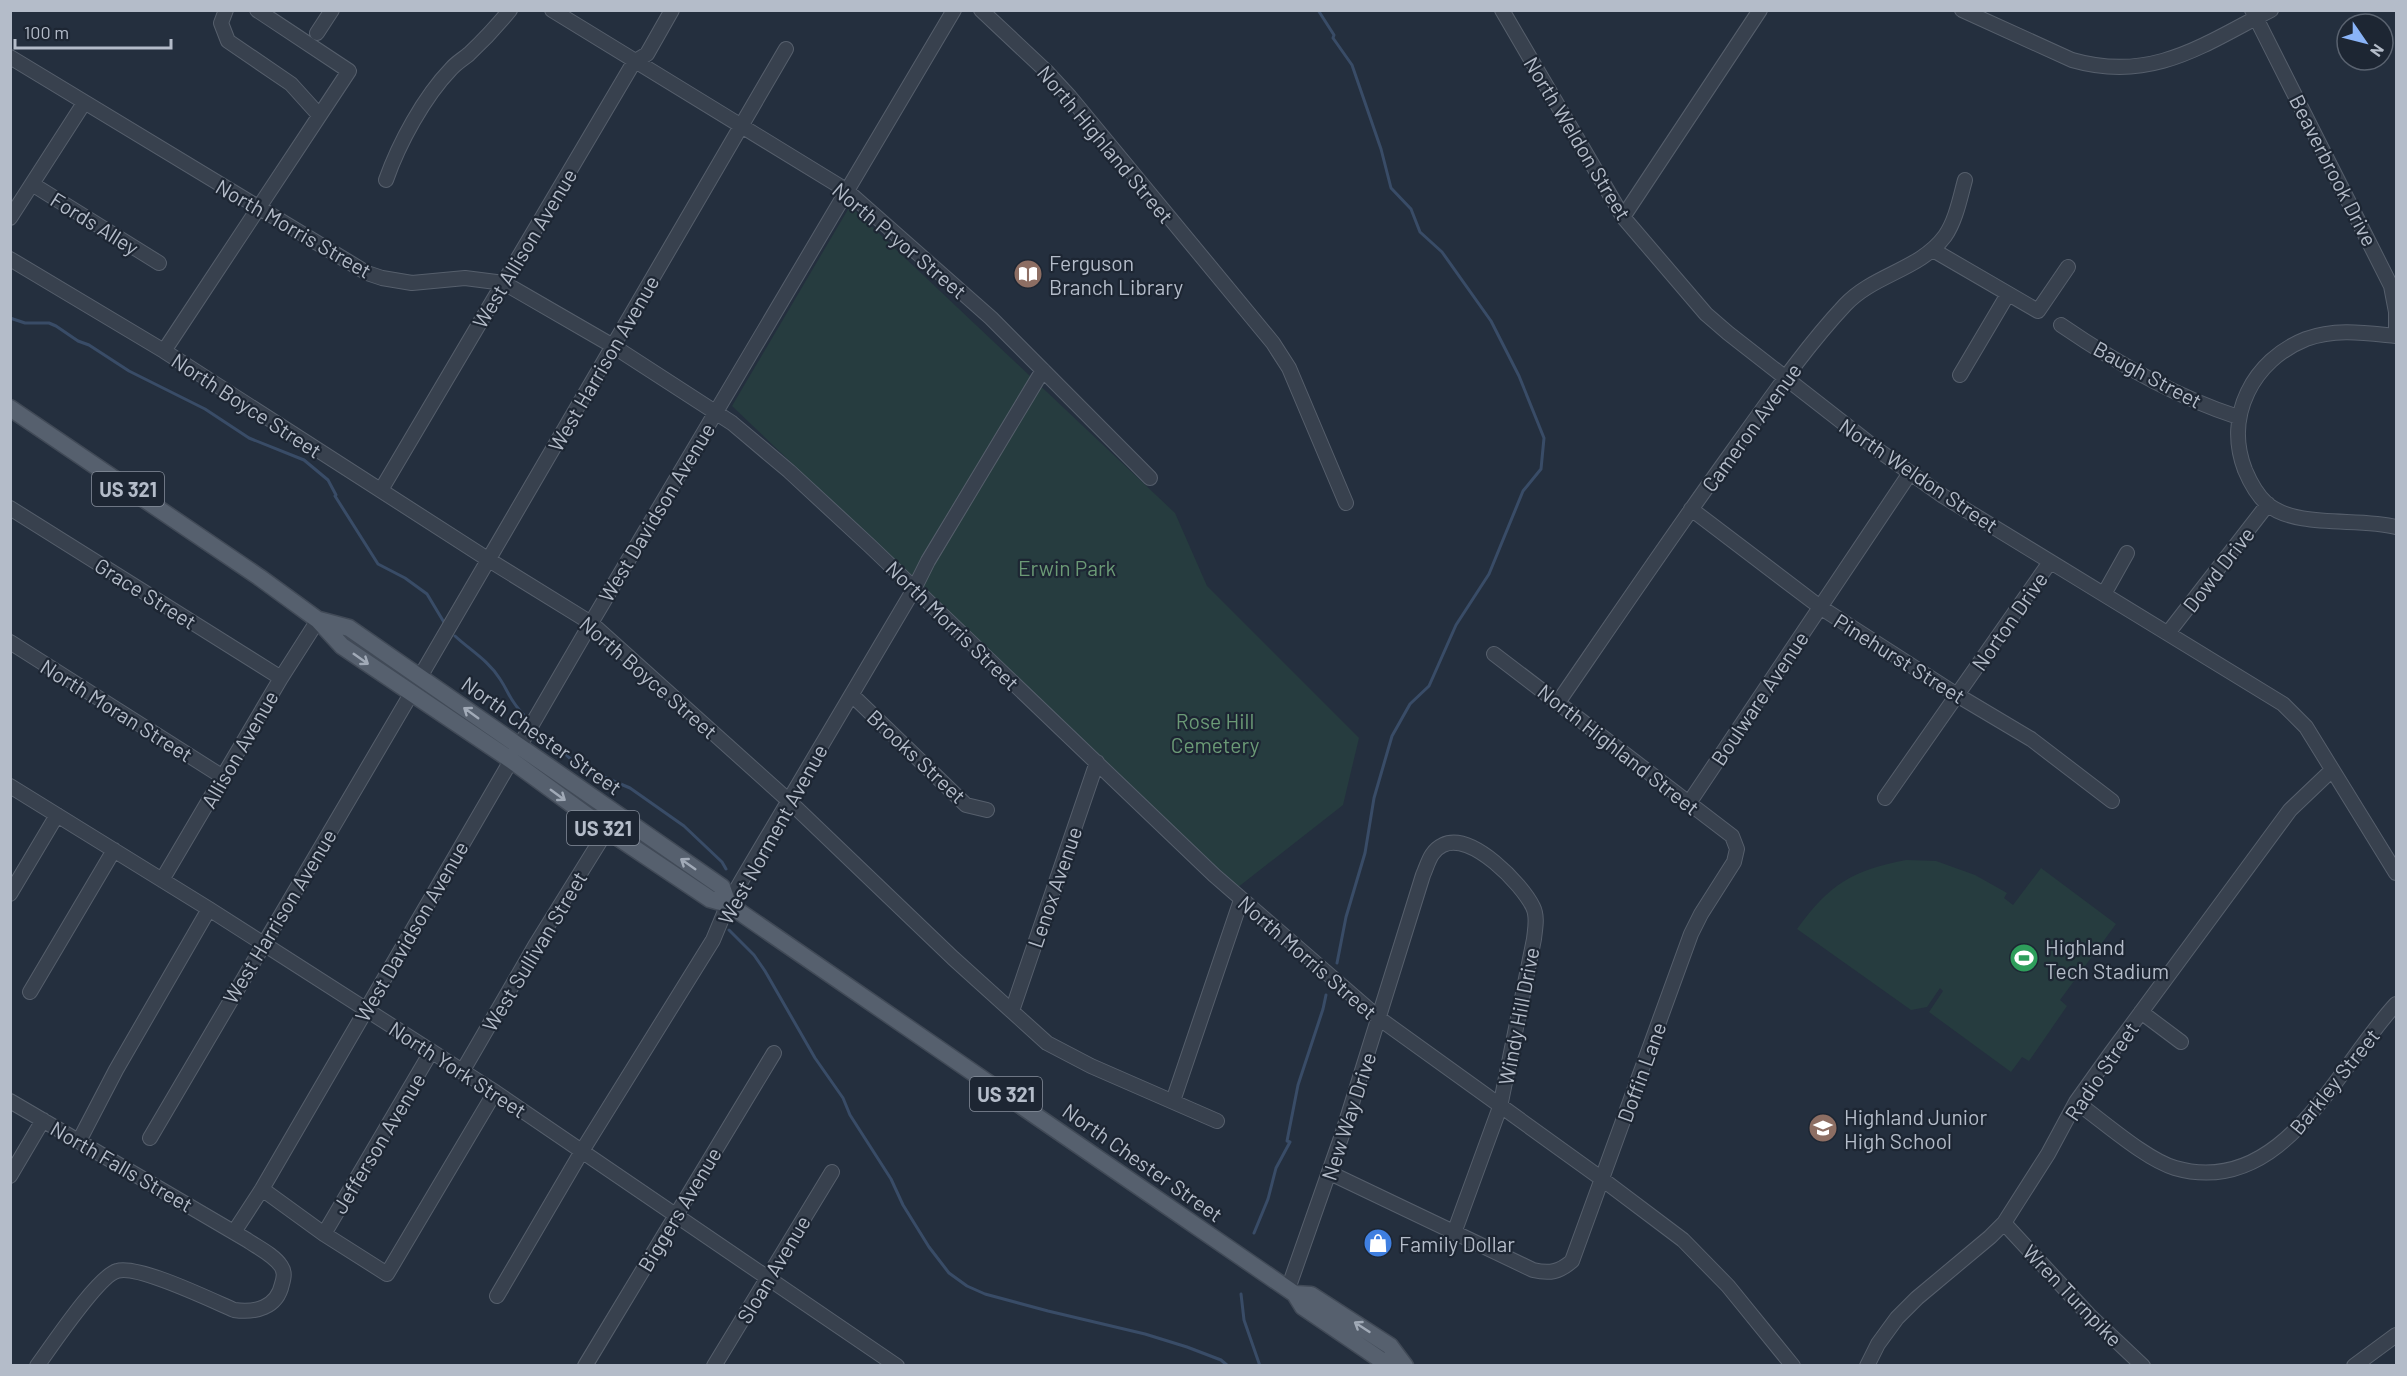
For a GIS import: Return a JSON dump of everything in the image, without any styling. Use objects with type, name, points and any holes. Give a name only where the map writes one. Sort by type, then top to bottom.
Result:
[{"type":"main road","name":"North Chester Street","points":[[10,408],[259,577],[318,620],[342,646],[411,694],[515,754],[722,887],[728,904]]},
{"type":"main road","name":"North Chester Street","points":[[318,620],[349,628],[420,677],[607,830],[710,899],[728,904],[1292,1292],[1303,1307],[1381,1360],[1403,1365]]},
{"type":"street","points":[[226,10],[221,23],[228,41],[291,84],[320,115]]},
{"type":"street","points":[[164,351],[349,70],[257,10]]},
{"type":"street","points":[[317,33],[332,10]]},
{"type":"street","points":[[386,180],[423,106],[442,79],[453,66],[492,32],[510,10]]},
{"type":"street","name":"North Pryor Street","points":[[552,10],[846,190],[906,240],[990,318],[1150,478]]},
{"type":"street","name":"West Allison Avenue","points":[[381,490],[634,62],[647,54],[672,10]]},
{"type":"street","name":"West Davidson Avenue","points":[[234,1232],[262,1189],[591,623],[954,10]]},
{"type":"street","name":"North Highland Street","points":[[981,10],[1046,71],[1070,97],[1273,344],[1289,368],[1346,503]]},
{"type":"street","name":"North Weldon Street","points":[[1502,10],[1623,217],[1706,314],[1785,378],[1943,496],[2283,704],[2306,727],[2397,873]]},
{"type":"street","points":[[1623,217],[1760,10]]},
{"type":"street","points":[[1962,10],[1987,16],[2072,60],[2122,68],[2154,64],[2187,54],[2254,14],[2271,10]]},
{"type":"street","name":"Beaverbrook Drive","points":[[2254,14],[2391,286],[2396,312],[2396,336]]},
{"type":"street","name":"West Harrison Avenue","points":[[420,677],[786,50]]},
{"type":"street","name":"North Morris Street","points":[[10,57],[367,273],[412,283],[465,278],[504,282],[613,346],[715,412],[789,471],[1241,900],[1380,1019],[1683,1240],[1728,1286],[1793,1365]]},
{"type":"street","points":[[10,218],[84,103]]},
{"type":"street","name":"Cameron Avenue","points":[[1559,701],[1691,509],[1785,378],[1846,304],[1872,283],[1933,250],[1946,234],[1965,180]]},
{"type":"street","name":"Fords Alley","points":[[32,184],[159,263]]},
{"type":"street","points":[[1933,250],[2038,311],[2068,267]]},
{"type":"street","name":"North Boyce Street","points":[[10,259],[164,351],[591,623],[789,801],[953,958],[1047,1043],[1061,1052],[1217,1121]]},
{"type":"street","points":[[1960,375],[2008,294]]},
{"type":"street","name":"Baugh Street","points":[[2061,325],[2193,401],[2238,417]]},
{"type":"street","points":[[2396,336],[2347,332],[2322,334],[2303,340],[2271,360],[2255,379],[2238,417],[2241,459],[2251,484],[2268,504],[2284,512],[2308,519],[2375,522],[2397,527]]},
{"type":"street","name":"West Norment Avenue","points":[[497,1296],[582,1151],[713,940],[728,904],[914,589],[928,561],[1043,370]]},
{"type":"street","name":"Boulware Avenue","points":[[1689,803],[1910,472]]},
{"type":"street","name":"Dowd Drive","points":[[2168,633],[2268,504]]},
{"type":"street","name":"Grace Street","points":[[10,507],[281,678]]},
{"type":"street","name":"Pinehurst Street","points":[[1691,509],[1820,607],[1957,695],[2031,739],[2112,801]]},
{"type":"street","points":[[2104,594],[2127,553]]},
{"type":"street","name":"Norton Drive","points":[[1885,798],[2050,562]]},
{"type":"street","name":"Allison Avenue","points":[[162,880],[281,678],[318,620]]},
{"type":"street","name":"North Moran Street","points":[[10,642],[223,777]]},
{"type":"street","name":"North Highland Street","points":[[1494,654],[1559,701],[1732,836],[1737,849]]},
{"type":"street","name":"West Harrison Avenue","points":[[150,1138],[411,694]]},
{"type":"street","name":"Brooks Street","points":[[852,695],[966,805],[987,810]]},
{"type":"street","name":"Lenox Avenue","points":[[1012,1011],[1097,762]]},
{"type":"street","name":"Radio Street","points":[[1867,1365],[1878,1344],[1897,1318],[2004,1223],[2049,1154],[2076,1102],[2141,1012],[2290,810],[2332,770]]},
{"type":"street","name":"North York Street","points":[[10,786],[263,943],[495,1092],[897,1365]]},
{"type":"street","points":[[10,894],[57,815]]},
{"type":"street","name":"West Sullivan Street","points":[[462,1072],[535,946],[607,830]]},
{"type":"street","name":"Windy Hill Drive","points":[[1444,844],[1456,843],[1489,857],[1515,881],[1534,909],[1536,920],[1500,1107],[1454,1233]]},
{"type":"street","name":"New Way Drive","points":[[1292,1292],[1380,1019],[1423,875],[1432,854],[1444,844]]},
{"type":"street","name":"Doffin Lane","points":[[1454,1233],[1533,1270],[1548,1273],[1562,1270],[1572,1261],[1691,934],[1734,862],[1737,849]]},
{"type":"street","points":[[30,992],[114,850]]},
{"type":"street","points":[[1173,1101],[1241,900]]},
{"type":"street","points":[[79,1141],[116,1070],[209,909]]},
{"type":"street","name":"Barkley Street","points":[[2076,1102],[2132,1143],[2175,1168],[2212,1171],[2242,1166],[2272,1152],[2297,1130],[2397,1004]]},
{"type":"street","points":[[2141,1012],[2181,1042]]},
{"type":"street","name":"Jefferson Avenue","points":[[324,1234],[432,1052]]},
{"type":"street","name":"Biggers Avenue","points":[[585,1365],[774,1053]]},
{"type":"street","points":[[262,1189],[324,1234],[387,1274],[495,1092]]},
{"type":"street","name":"North Falls Street","points":[[10,1101],[234,1232],[276,1260],[282,1266],[284,1274],[281,1289],[274,1301],[266,1308],[254,1311],[234,1310],[145,1274],[127,1269],[115,1271],[97,1287],[37,1365]]},
{"type":"street","points":[[10,1176],[43,1120]]},
{"type":"street","name":"Sloan Avenue","points":[[714,1365],[832,1172]]},
{"type":"street","points":[[1330,1173],[1454,1233]]},
{"type":"street","name":"Wren Turnpike","points":[[2004,1223],[2090,1315],[2143,1365]]},
{"type":"street","points":[[2354,1365],[2397,1335]]},
{"type":"green space","name":"Erwin Park","points":[[850,206],[1175,513],[1207,586],[1359,738],[1343,805],[1237,888],[732,406]]},
{"type":"green space","points":[[1906,860],[1936,861],[1975,875],[2007,893],[2004,898],[2013,905],[2041,868],[2116,924],[2060,1000],[2067,1006],[2029,1061],[2022,1057],[2011,1072],[1929,1012],[1943,991],[1940,988],[1927,1007],[1911,1010],[1797,929],[1820,901],[1843,882],[1870,869]]},
{"type":"waterway","points":[[1318,10],[1334,35],[1333,38],[1352,65],[1381,149],[1391,188],[1411,209],[1420,232],[1442,252],[1491,321],[1519,376],[1544,438],[1541,469],[1523,491],[1489,574],[1456,625],[1429,686],[1410,704],[1392,736],[1374,798],[1365,853],[1346,917],[1337,963]]},
{"type":"waterway","points":[[10,318],[25,323],[49,323],[56,326],[129,371],[205,409],[249,438],[304,460],[328,480],[335,496],[378,564],[405,578],[427,594],[445,624]]},
{"type":"waterway","points":[[455,636],[490,667],[524,715]]},
{"type":"waterway","points":[[545,735],[578,766],[630,788],[684,826],[722,862],[726,869]]},
{"type":"waterway","points":[[729,930],[754,955],[765,971],[815,1058],[843,1098],[850,1115],[891,1179],[903,1205],[929,1247],[949,1273],[967,1286],[985,1294],[1145,1334],[1221,1360],[1228,1366]]},
{"type":"waterway","points":[[1254,1233],[1268,1199],[1276,1168],[1290,1142],[1287,1141],[1298,1085],[1326,995]]},
{"type":"waterway","points":[[1241,1294],[1244,1320],[1260,1366]]},
{"type":"place","name":"Ferguson Branch Library","points":[[1028,274]]},
{"type":"place","name":"Highland Tech Stadium","points":[[2024,958]]},
{"type":"place","name":"Highland Junior High School","points":[[1823,1128]]},
{"type":"place","name":"Family Dollar","points":[[1378,1243]]},
{"type":"park label","name":"Rose Hill Cemetery","points":[[1215,732]]}]
